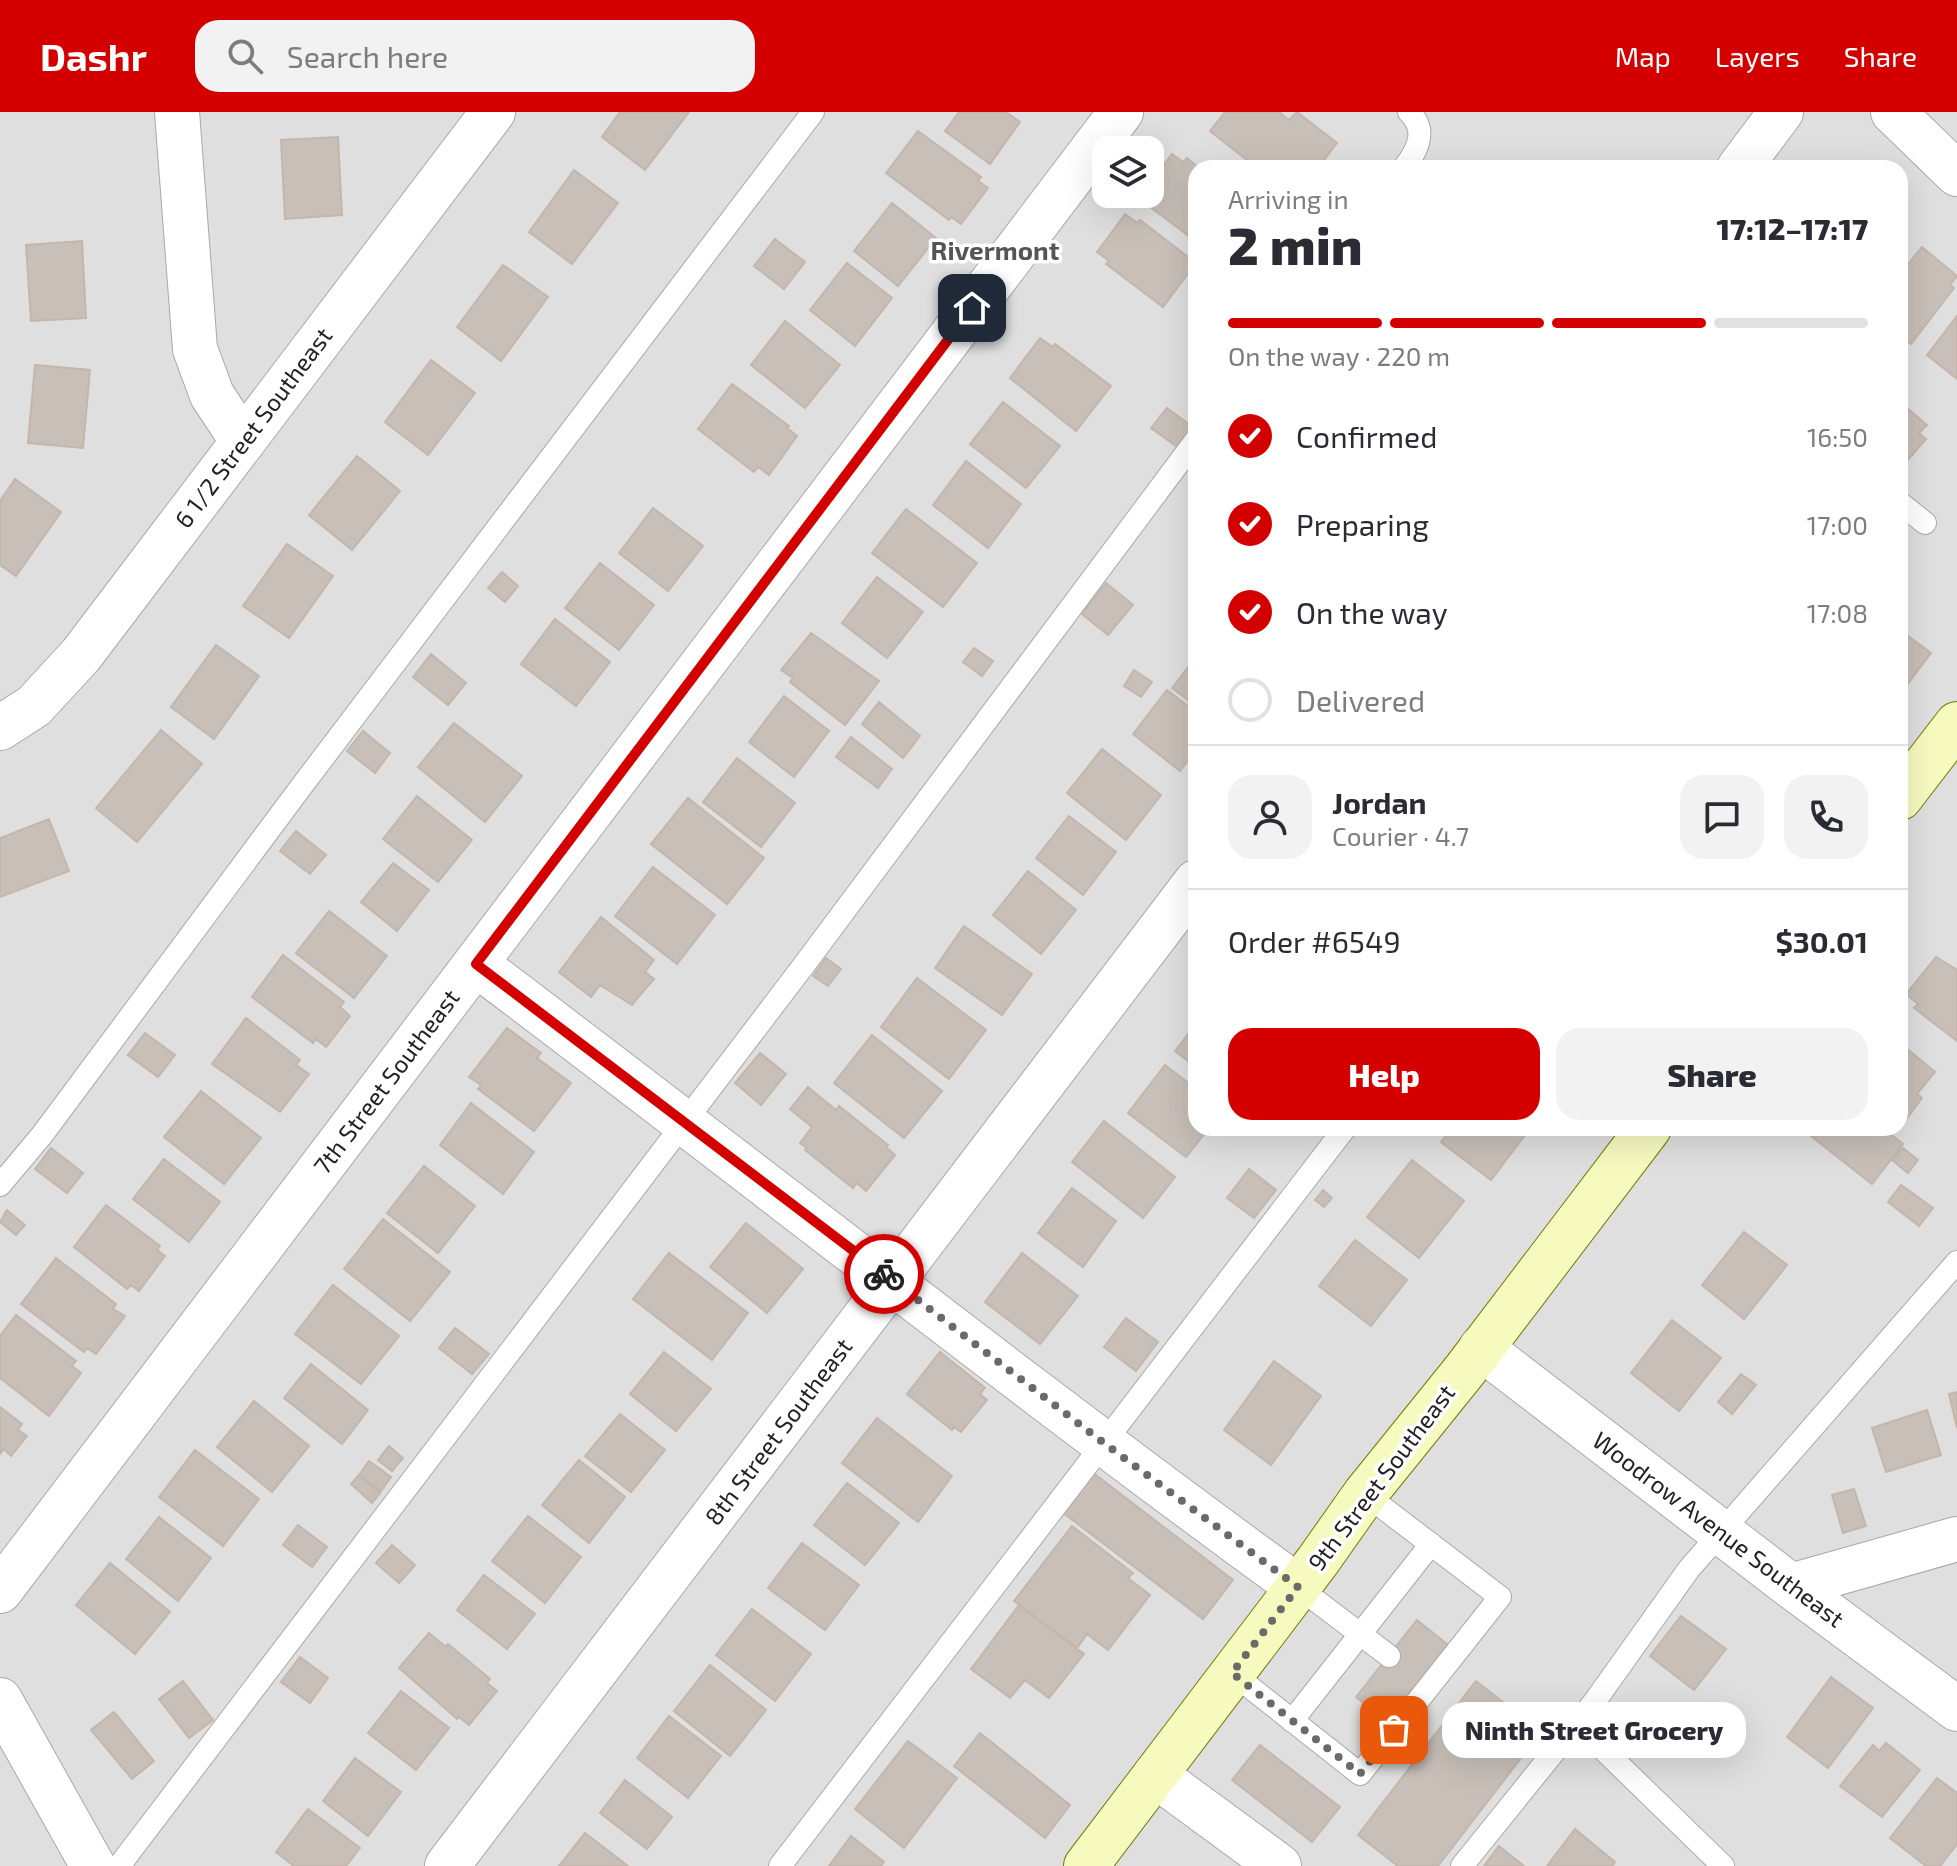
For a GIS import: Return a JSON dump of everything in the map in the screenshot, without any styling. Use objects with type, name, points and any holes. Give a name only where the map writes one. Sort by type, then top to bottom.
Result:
[{"type":"street","points":[[177,112],[195,349],[212,395],[243,442]]},
{"type":"street","name":"6 1/2 Street Southeast","points":[[0,728],[34,706],[81,655],[493,112]]},
{"type":"street","name":"7th Street Southeast","points":[[0,1591],[1121,112]]},
{"type":"street","points":[[1745,160],[1781,112]]},
{"type":"street","points":[[1893,112],[1957,174]]},
{"type":"street","points":[[1908,788],[1957,724]]},
{"type":"street","name":"8th Street Southeast","points":[[447,1866],[1188,892]]},
{"type":"street","points":[[476,964],[1104,1443],[1298,1587]]},
{"type":"street","name":"9th Street Southeast","points":[[1086,1866],[1365,1494],[1643,1136]]},
{"type":"street","name":"Woodrow Avenue Southeast","points":[[1481,1348],[1957,1709]]},
{"type":"street","points":[[1791,1586],[1957,1539]]},
{"type":"street","points":[[0,1700],[93,1866]]},
{"type":"street","points":[[1155,1775],[1279,1866]]},
{"type":"lane","points":[[0,1185],[42,1135],[301,787],[813,112]]},
{"type":"lane","points":[[1409,112],[1416,119],[1421,139],[1410,160]]},
{"type":"lane","points":[[119,1866],[804,965],[1188,451]]},
{"type":"lane","points":[[1908,509],[1925,523]]},
{"type":"lane","points":[[780,1866],[1339,1136]]},
{"type":"lane","points":[[1462,1866],[1577,1724],[1689,1569],[1957,1262]]},
{"type":"lane","points":[[1232,1673],[1360,1774],[1426,1685],[1500,1597],[1365,1494]]},
{"type":"lane","points":[[1292,1721],[1431,1544]]},
{"type":"lane","points":[[1298,1587],[1389,1656]]},
{"type":"lane","points":[[1577,1724],[1723,1866]]},
{"type":"shaded area","points":[[0,112],[1957,112],[1957,1866],[0,1866]]},
{"type":"building","points":[[620,112],[689,112],[645,170],[602,137]]},
{"type":"building","points":[[959,112],[1006,112],[1020,122],[990,164],[945,131]]},
{"type":"building","points":[[1225,112],[1279,112],[1289,120],[1297,112],[1337,143],[1324,160],[1247,160],[1210,131]]},
{"type":"building","points":[[918,131],[981,177],[978,181],[988,188],[961,224],[951,217],[949,220],[886,173]]},
{"type":"building","points":[[338,137],[342,215],[285,219],[281,140]]},
{"type":"building","points":[[1172,154],[1183,162],[1187,158],[1189,160],[1188,235],[1152,208],[1164,208],[1164,165]]},
{"type":"building","points":[[574,170],[618,203],[572,264],[529,232]]},
{"type":"building","points":[[892,203],[936,238],[898,286],[854,251]]},
{"type":"building","points":[[1125,214],[1138,223],[1140,220],[1188,257],[1188,274],[1163,307],[1106,264],[1109,261],[1097,252]]},
{"type":"building","points":[[775,239],[805,262],[784,289],[754,266]]},
{"type":"building","points":[[82,241],[86,318],[31,321],[26,245]]},
{"type":"building","points":[[1922,247],[1957,276],[1950,285],[1954,288],[1911,344],[1908,342],[1908,264]]},
{"type":"building","points":[[847,263],[892,298],[855,346],[810,310]]},
{"type":"building","points":[[503,265],[548,297],[501,361],[457,327]]},
{"type":"building","points":[[1957,316],[1957,379],[1927,355]]},
{"type":"building","points":[[785,321],[840,365],[805,408],[751,365]]},
{"type":"building","points":[[1040,338],[1053,347],[1055,344],[1111,386],[1076,431],[1010,378]]},
{"type":"building","points":[[431,360],[475,393],[428,455],[385,422]]},
{"type":"building","points":[[35,365],[90,370],[83,448],[28,443]]},
{"type":"building","points":[[732,384],[789,426],[787,428],[797,436],[769,475],[758,467],[754,472],[698,429]]},
{"type":"building","points":[[1003,402],[1060,446],[1026,488],[970,444]]},
{"type":"building","points":[[1167,408],[1188,424],[1188,436],[1179,448],[1151,428]]},
{"type":"building","points":[[1908,409],[1927,425],[1919,433],[1926,439],[1908,460]]},
{"type":"building","points":[[357,456],[400,491],[352,550],[309,515]]},
{"type":"building","points":[[966,461],[1021,504],[988,548],[933,505]]},
{"type":"building","points":[[15,479],[61,512],[16,576],[0,565],[0,501]]},
{"type":"building","points":[[653,508],[703,546],[668,591],[619,553]]},
{"type":"building","points":[[906,509],[977,563],[943,607],[872,553]]},
{"type":"building","points":[[287,544],[333,576],[289,638],[243,606]]},
{"type":"building","points":[[600,563],[654,605],[619,650],[565,608]]},
{"type":"building","points":[[502,572],[518,586],[505,602],[488,588]]},
{"type":"building","points":[[877,577],[923,612],[887,658],[842,623]]},
{"type":"building","points":[[1106,583],[1133,605],[1108,635],[1082,614]]},
{"type":"building","points":[[555,619],[610,662],[576,706],[521,664]]},
{"type":"building","points":[[811,633],[879,681],[845,725],[790,682],[793,678],[781,670]]},
{"type":"building","points":[[1908,636],[1931,653],[1908,683]]},
{"type":"building","points":[[216,645],[259,676],[214,739],[171,707]]},
{"type":"building","points":[[974,648],[993,661],[982,676],[963,662]]},
{"type":"building","points":[[431,654],[466,683],[448,705],[413,677]]},
{"type":"building","points":[[1188,667],[1188,700],[1172,688]]},
{"type":"building","points":[[1134,670],[1152,682],[1141,697],[1124,686]]},
{"type":"building","points":[[1167,690],[1188,706],[1188,760],[1180,771],[1133,734]]},
{"type":"building","points":[[784,696],[829,731],[794,777],[749,742]]},
{"type":"building","points":[[879,702],[920,736],[903,758],[862,724]]},
{"type":"building","points":[[454,723],[522,776],[485,822],[418,767]]},
{"type":"building","points":[[161,730],[202,764],[137,842],[96,808]]},
{"type":"building","points":[[363,731],[390,753],[375,773],[347,751]]},
{"type":"building","points":[[851,737],[892,769],[878,788],[836,757]]},
{"type":"building","points":[[1102,749],[1161,795],[1126,840],[1067,793]]},
{"type":"building","points":[[737,758],[795,803],[761,847],[703,802]]},
{"type":"building","points":[[417,796],[472,840],[438,882],[383,839]]},
{"type":"building","points":[[688,798],[764,858],[727,904],[651,844]]},
{"type":"building","points":[[1069,816],[1116,852],[1083,895],[1036,858]]},
{"type":"building","points":[[49,819],[69,871],[0,897],[0,838]]},
{"type":"building","points":[[296,831],[326,855],[310,874],[280,851]]},
{"type":"building","points":[[393,863],[429,890],[397,931],[361,902]]},
{"type":"building","points":[[653,867],[715,915],[677,964],[615,916]]},
{"type":"building","points":[[1028,871],[1076,910],[1041,954],[993,915]]},
{"type":"building","points":[[329,911],[387,956],[354,998],[296,953]]},
{"type":"building","points":[[601,917],[654,960],[645,972],[654,979],[632,1005],[600,985],[591,997],[559,972]]},
{"type":"building","points":[[964,926],[1032,974],[1002,1015],[935,968]]},
{"type":"building","points":[[283,955],[344,1002],[340,1007],[350,1016],[326,1047],[316,1039],[313,1043],[252,997]]},
{"type":"building","points":[[1936,957],[1957,970],[1957,1041],[1914,1008],[1918,1004],[1908,996],[1908,992]]},
{"type":"building","points":[[826,958],[841,969],[828,986],[813,976]]},
{"type":"building","points":[[917,978],[986,1030],[949,1079],[881,1027]]},
{"type":"building","points":[[246,1018],[300,1060],[296,1065],[309,1074],[280,1112],[212,1064]]},
{"type":"building","points":[[507,1028],[541,1053],[537,1058],[571,1083],[534,1131],[478,1089],[481,1085],[469,1077]]},
{"type":"building","points":[[145,1033],[175,1055],[158,1077],[128,1055]]},
{"type":"building","points":[[1188,1034],[1188,1061],[1175,1051]]},
{"type":"building","points":[[872,1035],[942,1091],[904,1138],[834,1083]]},
{"type":"building","points":[[1908,1050],[1935,1072],[1917,1094],[1922,1098],[1908,1117]]},
{"type":"building","points":[[760,1053],[786,1074],[761,1105],[735,1083]]},
{"type":"building","points":[[1165,1065],[1188,1083],[1188,1136],[1203,1136],[1186,1157],[1128,1113]]},
{"type":"building","points":[[808,1087],[836,1110],[839,1106],[888,1145],[886,1147],[895,1155],[866,1191],[857,1183],[853,1188],[800,1143],[812,1127],[790,1109]]},
{"type":"building","points":[[201,1091],[261,1138],[224,1184],[164,1137]]},
{"type":"building","points":[[471,1103],[534,1152],[503,1194],[440,1145]]},
{"type":"building","points":[[1104,1121],[1175,1177],[1143,1218],[1072,1162]]},
{"type":"building","points":[[1446,1136],[1524,1136],[1491,1180],[1441,1142]]},
{"type":"building","points":[[1811,1136],[1892,1136],[1903,1144],[1872,1184]]},
{"type":"building","points":[[51,1148],[83,1173],[67,1193],[35,1169]]},
{"type":"building","points":[[1903,1148],[1918,1160],[1908,1173],[1892,1160]]},
{"type":"building","points":[[164,1159],[220,1202],[189,1242],[133,1199]]},
{"type":"building","points":[[1412,1160],[1464,1201],[1419,1258],[1367,1217]]},
{"type":"building","points":[[424,1166],[475,1206],[438,1253],[387,1213]]},
{"type":"building","points":[[1249,1169],[1276,1190],[1254,1218],[1227,1198]]},
{"type":"building","points":[[1901,1185],[1933,1208],[1919,1226],[1888,1202]]},
{"type":"building","points":[[1072,1188],[1116,1221],[1083,1267],[1038,1233]]},
{"type":"building","points":[[1323,1190],[1332,1198],[1324,1207],[1315,1200]]},
{"type":"building","points":[[106,1205],[160,1246],[157,1250],[165,1256],[139,1291],[131,1285],[127,1289],[74,1247]]},
{"type":"building","points":[[7,1210],[25,1225],[16,1235],[0,1222]]},
{"type":"building","points":[[383,1219],[450,1272],[410,1321],[344,1269]]},
{"type":"building","points":[[746,1223],[803,1269],[767,1313],[710,1267]]},
{"type":"building","points":[[1744,1232],[1787,1265],[1744,1319],[1702,1285]]},
{"type":"building","points":[[1355,1240],[1407,1280],[1371,1326],[1319,1286]]},
{"type":"building","points":[[669,1253],[748,1313],[712,1360],[633,1299]]},
{"type":"building","points":[[1022,1253],[1078,1296],[1040,1344],[985,1302]]},
{"type":"building","points":[[56,1258],[116,1304],[113,1309],[125,1316],[96,1354],[87,1348],[84,1352],[21,1304]]},
{"type":"building","points":[[333,1285],[399,1336],[361,1384],[295,1334]]},
{"type":"building","points":[[16,1315],[76,1361],[72,1366],[81,1373],[49,1416],[0,1378],[0,1336]]},
{"type":"building","points":[[1126,1318],[1158,1342],[1136,1371],[1104,1347]]},
{"type":"building","points":[[1672,1320],[1721,1358],[1679,1411],[1631,1373]]},
{"type":"building","points":[[455,1328],[489,1354],[472,1374],[439,1348]]},
{"type":"building","points":[[664,1352],[711,1389],[676,1431],[630,1394]]},
{"type":"building","points":[[940,1352],[985,1388],[980,1394],[987,1400],[961,1432],[954,1427],[952,1430],[907,1394]]},
{"type":"building","points":[[1274,1361],[1321,1396],[1271,1465],[1224,1430]]},
{"type":"building","points":[[311,1364],[368,1410],[342,1444],[284,1398]]},
{"type":"building","points":[[1741,1374],[1756,1385],[1732,1414],[1718,1402]]},
{"type":"building","points":[[1957,1392],[1957,1428],[1949,1394]]},
{"type":"building","points":[[254,1401],[309,1446],[272,1492],[217,1447]]},
{"type":"building","points":[[0,1407],[22,1424],[18,1430],[27,1436],[11,1456],[4,1449],[0,1454]]},
{"type":"building","points":[[1927,1410],[1941,1455],[1886,1472],[1872,1428]]},
{"type":"building","points":[[620,1414],[665,1450],[631,1492],[585,1456]]},
{"type":"building","points":[[877,1418],[952,1476],[918,1522],[842,1463]]},
{"type":"building","points":[[389,1446],[403,1458],[392,1471],[378,1460]]},
{"type":"building","points":[[195,1450],[259,1499],[223,1546],[159,1497]]},
{"type":"building","points":[[579,1460],[625,1497],[589,1543],[542,1505]]},
{"type":"building","points":[[369,1461],[391,1477],[381,1491],[359,1475]]},
{"type":"building","points":[[1092,1472],[1233,1580],[1203,1619],[1062,1512]]},
{"type":"building","points":[[359,1475],[380,1493],[372,1503],[351,1484]]},
{"type":"building","points":[[847,1483],[899,1523],[865,1565],[814,1525]]},
{"type":"building","points":[[1854,1489],[1866,1526],[1843,1533],[1832,1495]]},
{"type":"building","points":[[528,1516],[581,1557],[545,1603],[492,1561]]},
{"type":"building","points":[[159,1517],[211,1558],[178,1601],[126,1559]]},
{"type":"building","points":[[298,1525],[327,1547],[312,1567],[283,1545]]},
{"type":"building","points":[[1072,1526],[1133,1573],[1128,1578],[1150,1595],[1108,1650],[1087,1634],[1077,1648],[1014,1601]]},
{"type":"building","points":[[802,1543],[859,1585],[825,1630],[768,1588]]},
{"type":"building","points":[[392,1545],[415,1565],[399,1583],[376,1563]]},
{"type":"building","points":[[110,1563],[170,1612],[135,1654],[76,1605]]},
{"type":"building","points":[[484,1575],[535,1614],[507,1649],[457,1610]]},
{"type":"building","points":[[1019,1605],[1084,1654],[1049,1698],[1025,1680],[1010,1698],[971,1669]]},
{"type":"building","points":[[752,1609],[811,1654],[775,1701],[716,1655]]},
{"type":"building","points":[[1681,1616],[1726,1649],[1694,1690],[1650,1656]]},
{"type":"building","points":[[1417,1620],[1452,1648],[1391,1725],[1356,1697]]},
{"type":"building","points":[[429,1633],[446,1647],[448,1644],[490,1679],[487,1683],[497,1691],[469,1725],[459,1717],[457,1719],[399,1668]]},
{"type":"building","points":[[300,1657],[328,1678],[310,1703],[281,1682]]},
{"type":"building","points":[[710,1665],[766,1710],[730,1756],[674,1711]]},
{"type":"building","points":[[1831,1677],[1873,1708],[1828,1768],[1787,1737]]},
{"type":"building","points":[[183,1681],[213,1720],[189,1738],[159,1699]]},
{"type":"building","points":[[1476,1681],[1541,1732],[1438,1866],[1398,1866],[1358,1835]]},
{"type":"building","points":[[401,1691],[449,1728],[416,1770],[368,1733]]},
{"type":"building","points":[[114,1712],[154,1761],[132,1779],[91,1730]]},
{"type":"building","points":[[669,1716],[721,1756],[688,1798],[637,1758]]},
{"type":"building","points":[[980,1733],[1070,1805],[1045,1838],[954,1766]]},
{"type":"building","points":[[908,1741],[957,1778],[904,1848],[855,1809]]},
{"type":"building","points":[[1886,1743],[1920,1770],[1882,1817],[1840,1786],[1873,1745],[1879,1751]]},
{"type":"building","points":[[1260,1745],[1340,1807],[1312,1842],[1232,1780]]},
{"type":"building","points":[[355,1758],[401,1792],[368,1836],[323,1801]]},
{"type":"building","points":[[1937,1778],[1957,1793],[1957,1844],[1940,1866],[1926,1866],[1890,1838]]},
{"type":"building","points":[[625,1780],[672,1817],[647,1849],[600,1813]]},
{"type":"building","points":[[308,1809],[360,1848],[346,1866],[294,1866],[276,1852]]},
{"type":"building","points":[[1575,1829],[1615,1862],[1612,1866],[1547,1866]]},
{"type":"building","points":[[585,1833],[628,1866],[559,1866]]},
{"type":"building","points":[[851,1836],[884,1862],[881,1866],[829,1866]]},
{"type":"building","points":[[1499,1846],[1524,1866],[1484,1866]]},
{"type":"way so far","points":[[884,1274],[1298,1587],[1232,1673],[1360,1774],[1394,1730]]},
{"type":"place","name":"Ninth Street Grocery","points":[[1394,1730]]},
{"type":"district","name":"Rivermont","points":[[995,251]]},
{"type":"route","points":[[884,1274],[476,964],[972,308]]}]
